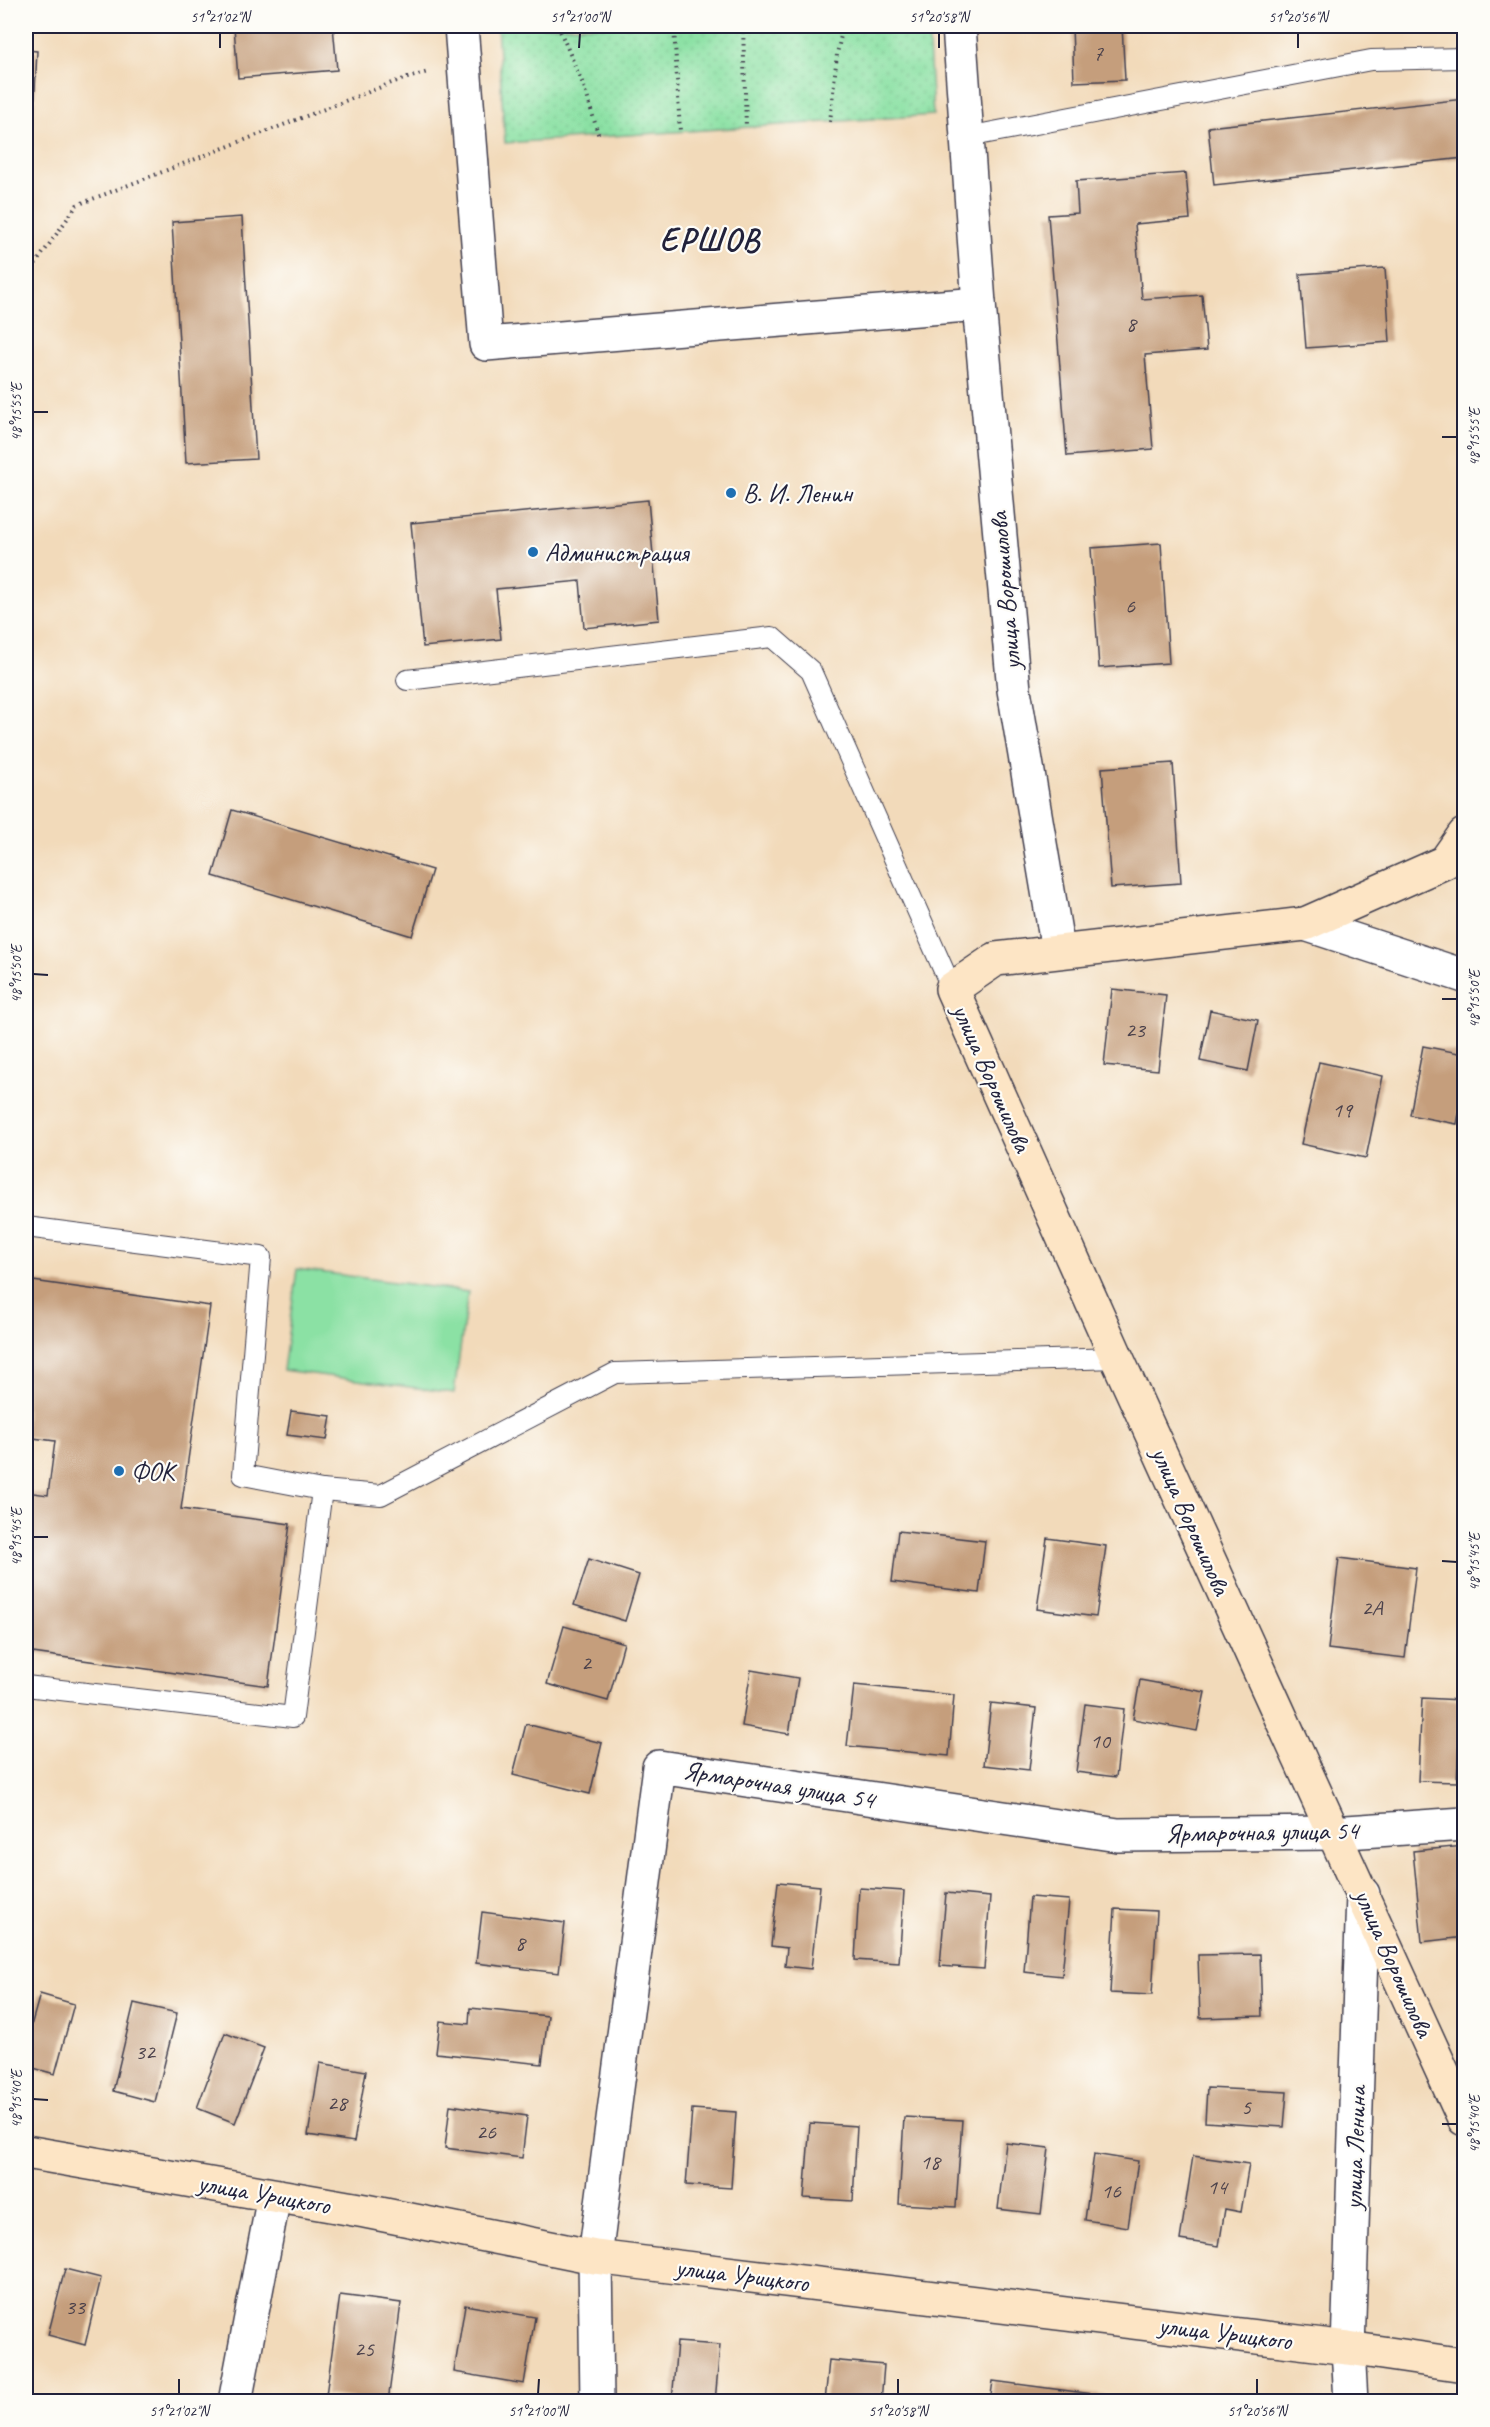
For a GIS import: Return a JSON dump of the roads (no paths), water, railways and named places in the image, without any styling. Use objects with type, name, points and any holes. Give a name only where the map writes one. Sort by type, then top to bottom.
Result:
[{"type":"street","points":[[460,26],[486,344],[979,304]]},
{"type":"street","name":"улица Ворошилова","points":[[959,26],[979,304],[1014,690],[1058,950],[996,959],[952,989],[1332,1833],[1363,1894],[1464,2119]]},
{"type":"street","points":[[1058,950],[1305,924],[1445,862],[1464,835]]},
{"type":"street","points":[[1305,924],[1464,976]]},
{"type":"street","name":"Ярмарочная улица 54","points":[[597,2402],[595,2258],[659,1767],[1118,1835],[1332,1833],[1464,1824]]},
{"type":"street","name":"улица Ленина","points":[[1351,2402],[1348,2348],[1363,1894]]},
{"type":"street","name":"улица Урицкого","points":[[26,2152],[274,2196],[595,2258],[1348,2348],[1464,2365]]},
{"type":"street","points":[[235,2402],[274,2196]]},
{"type":"lane","points":[[967,137],[1371,60],[1464,58]]},
{"type":"lane","points":[[407,680],[772,637],[811,671],[952,989]]},
{"type":"lane","points":[[26,1227],[261,1257],[243,1475],[322,1490],[381,1495],[615,1373],[1117,1358]]},
{"type":"lane","points":[[26,1686],[293,1717],[322,1490]]},
{"type":"place","name":"В. И. Ленин","points":[[731,493]]},
{"type":"place","name":"Администрация","points":[[533,552]]},
{"type":"place","name":"ФОК","points":[[119,1471]]},
{"type":"district","name":"ЕРШОВ","points":[[710,239]]}]
